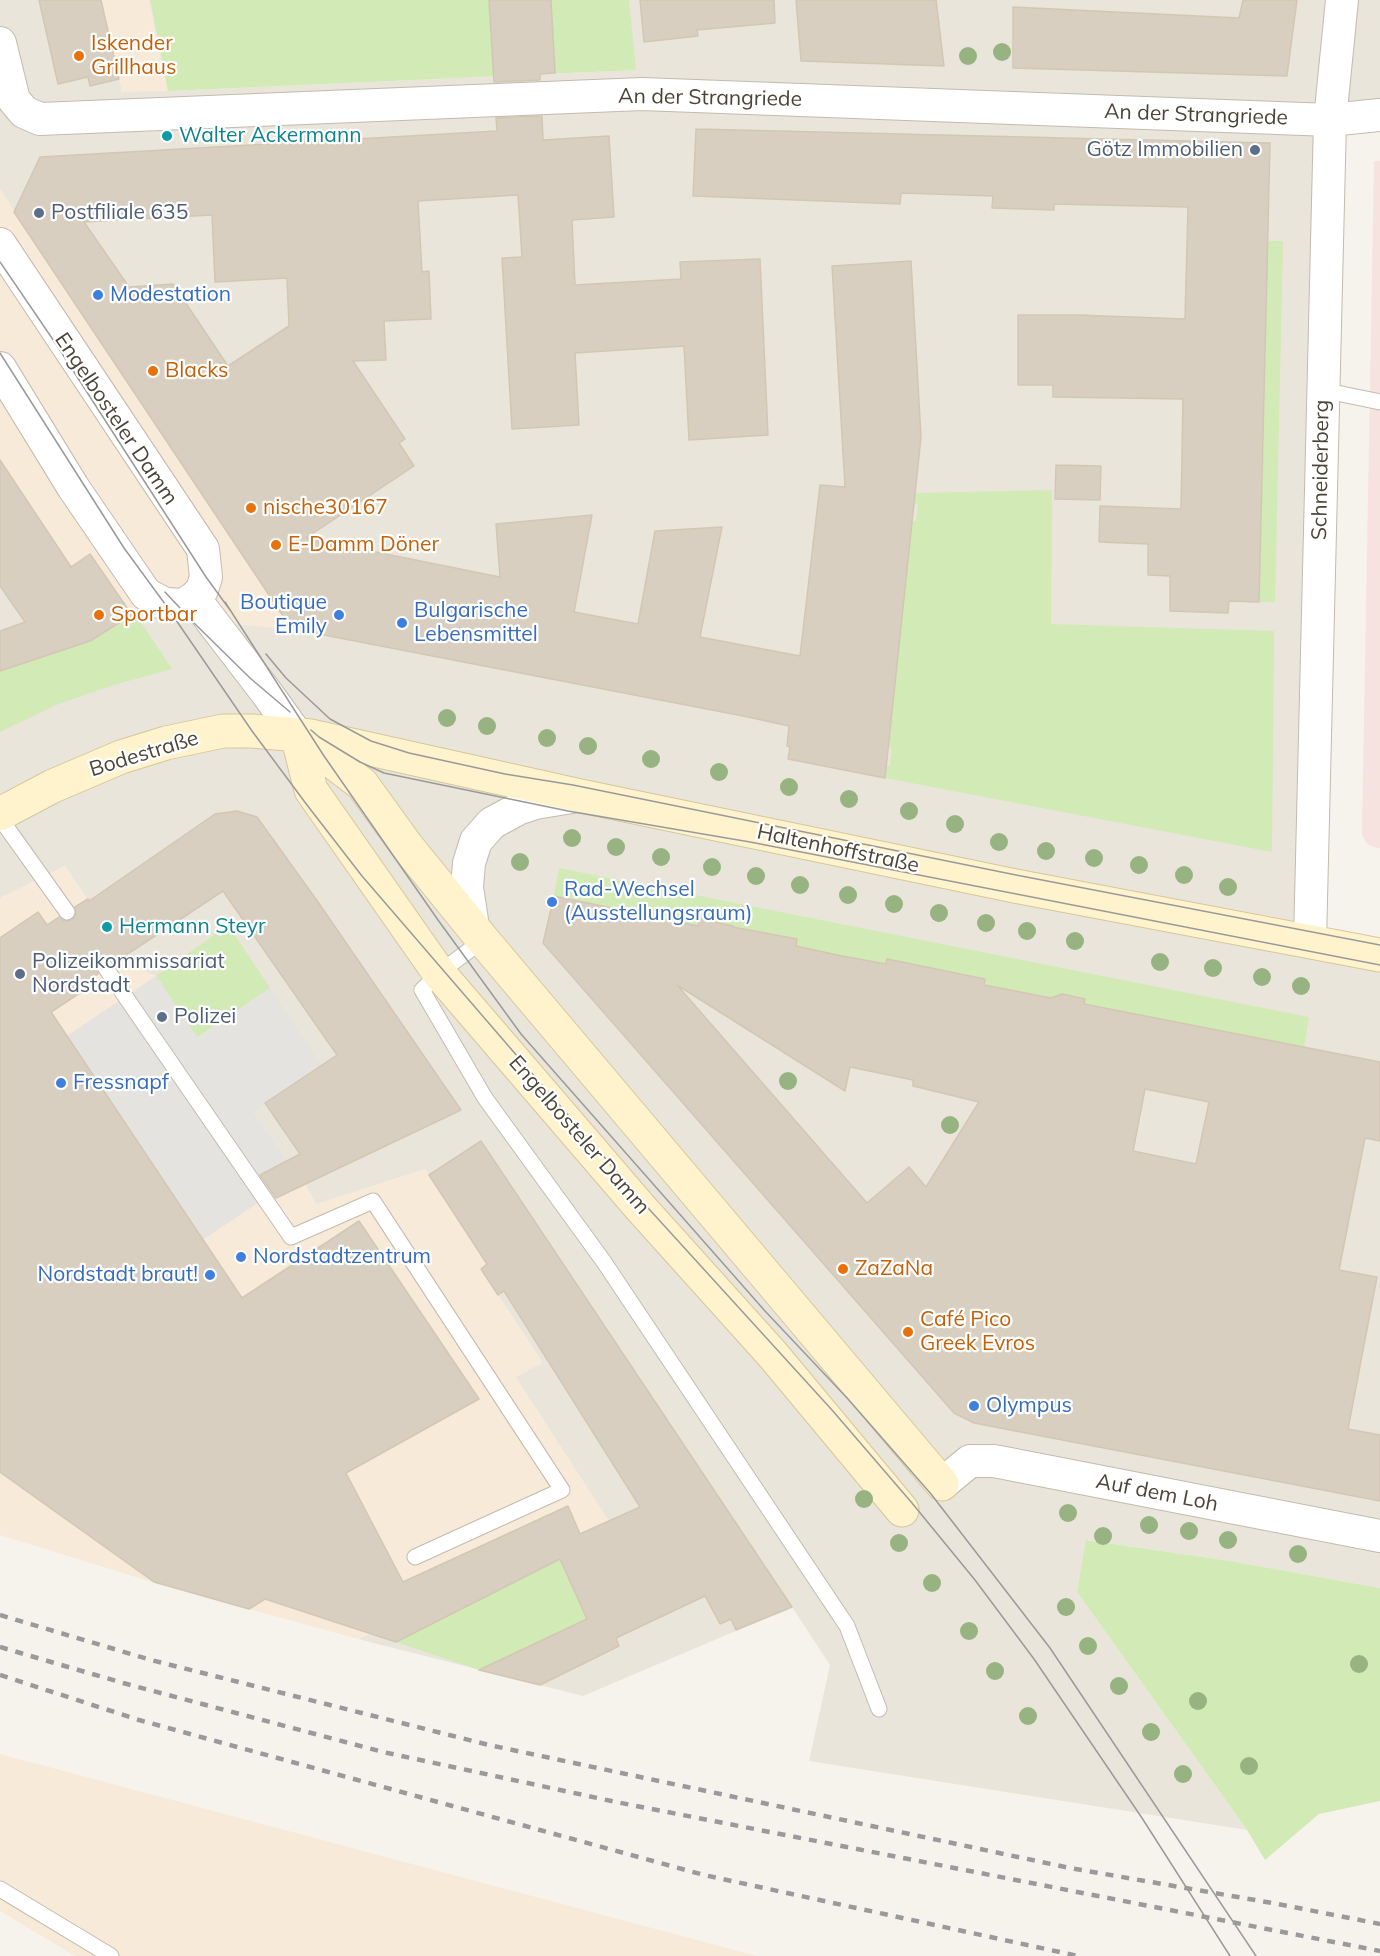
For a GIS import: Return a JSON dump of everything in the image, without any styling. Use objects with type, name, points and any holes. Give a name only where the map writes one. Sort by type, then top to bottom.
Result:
[{"type":"main road","name":"Bodestraße","points":[[0,816],[63,782],[121,757],[166,743],[223,731],[297,735]]},
{"type":"main road","name":"Haltenhoffstraße","points":[[297,735],[319,737],[581,796],[1015,886],[1380,955]]},
{"type":"main road","name":"Engelbosteler Damm","points":[[297,735],[362,784],[406,845],[478,933],[657,1149],[942,1484]]},
{"type":"main road","name":"Engelbosteler Damm","points":[[297,735],[311,790],[439,973],[632,1197],[773,1355],[902,1510]]},
{"type":"street","name":"Schneiderberg","points":[[1310,941],[1330,120],[1342,0]]},
{"type":"street","name":"An der Strangriede","points":[[0,43],[14,100],[24,112],[40,119],[642,94],[1330,120],[1380,116]]},
{"type":"street","name":"Engelbosteler Damm","points":[[0,244],[203,549],[206,577],[202,590],[194,598],[267,692],[297,735]]},
{"type":"street","points":[[0,368],[100,528],[146,594],[165,604],[183,605],[194,598]]},
{"type":"street","points":[[478,933],[467,887],[469,863],[476,840],[492,823],[520,808],[535,803],[581,796]]},
{"type":"street","name":"Auf dem Loh","points":[[942,1484],[970,1461],[994,1461],[1380,1536]]},
{"type":"lane","points":[[1323,390],[1380,402]]},
{"type":"lane","points":[[0,816],[68,912]]},
{"type":"lane","points":[[478,933],[422,990],[485,1098],[610,1271],[847,1626],[879,1709]]},
{"type":"lane","points":[[105,967],[291,1237],[373,1201],[562,1490],[415,1557]]},
{"type":"lane","points":[[0,1889],[111,1956]]},
{"type":"shaded area","points":[[0,0],[150,0],[168,91],[635,70],[629,0],[1380,0],[1380,115],[1330,120],[1310,932],[1380,955],[1380,1588],[1230,1561],[1087,1540],[1077,1592],[1247,1830],[809,1761],[830,1665],[792,1607],[583,1696],[358,1639],[560,1544],[515,1377],[542,1362],[481,1269],[487,1264],[425,1169],[316,1205],[305,1184],[254,1112],[322,1065],[156,976],[122,963],[81,903],[87,899],[65,866],[0,898]]},
{"type":"shaded area","points":[[101,0],[149,0],[168,91],[122,92]]},
{"type":"shaded area","points":[[1374,161],[1380,161],[1380,848],[1367,844],[1362,835]]},
{"type":"shaded area","points":[[0,189],[287,622],[298,630],[131,615],[90,554],[71,566],[18,487],[0,493]]},
{"type":"shaded area","name":"Nordstadtzentrum","points":[[65,866],[88,899],[81,904],[122,963],[156,976],[197,1037],[270,988],[313,1071],[254,1112],[305,1184],[316,1204],[425,1169],[487,1264],[481,1269],[542,1363],[516,1377],[609,1521],[358,1639],[155,1583],[0,1535],[0,898]]},
{"type":"shaded area","points":[[156,976],[198,1038],[270,988],[322,1066],[254,1112],[298,1176],[204,1239],[67,1036]]},
{"type":"shaded area","points":[[0,1754],[757,1956],[75,1956],[0,1911]]},
{"type":"green space","points":[[150,0],[629,0],[636,70],[168,91]]},
{"type":"green space","points":[[1267,241],[1283,241],[1275,602],[1259,602]]},
{"type":"green space","points":[[1052,490],[1051,624],[1274,631],[1272,852],[885,778],[886,766],[890,766],[892,749],[888,748],[911,521],[916,521],[918,504],[913,503],[914,493]]},
{"type":"green space","points":[[136,615],[172,669],[117,684],[56,705],[0,732],[0,671],[90,641]]},
{"type":"green space","points":[[559,868],[1309,1017],[1304,1048],[1084,1005],[1084,998],[1062,994],[1056,998],[988,986],[984,985],[984,978],[960,973],[958,979],[887,960],[886,965],[731,934],[733,926],[700,919],[698,927],[554,896]]},
{"type":"green space","points":[[228,925],[270,988],[197,1038],[156,976]]},
{"type":"green space","points":[[1086,1540],[1230,1561],[1380,1588],[1380,1801],[1319,1814],[1265,1860],[1247,1830],[1077,1592]]},
{"type":"green space","points":[[560,1559],[579,1601],[593,1616],[479,1670],[396,1642]]},
{"type":"building","points":[[39,0],[101,0],[119,79],[90,86],[88,77],[58,84]]},
{"type":"building","points":[[489,0],[551,0],[555,73],[540,74],[540,80],[494,82]]},
{"type":"building","points":[[640,0],[774,0],[775,23],[697,30],[698,36],[644,42]]},
{"type":"building","points":[[796,0],[936,0],[944,66],[801,61]]},
{"type":"building","points":[[1243,0],[1297,0],[1287,76],[1013,68],[1013,7],[1239,18]]},
{"type":"building","points":[[542,116],[543,140],[609,136],[614,217],[572,220],[575,285],[681,279],[680,262],[760,259],[768,435],[689,440],[684,346],[575,353],[579,425],[512,429],[502,258],[522,257],[518,195],[418,201],[422,272],[429,271],[431,319],[384,321],[386,360],[353,361],[405,439],[399,443],[414,466],[306,538],[500,577],[496,524],[592,515],[574,612],[638,624],[655,531],[722,527],[700,637],[800,656],[820,485],[845,487],[832,266],[911,261],[921,437],[885,778],[788,759],[789,726],[298,630],[287,622],[14,212],[40,157],[497,131],[496,118]],"holes":[[[212,215],[215,282],[287,278],[289,326],[228,366],[173,284],[129,287],[84,222]]]},
{"type":"building","points":[[696,129],[1270,143],[1259,602],[1229,601],[1228,613],[1170,611],[1170,576],[1148,575],[1148,544],[1099,542],[1100,506],[1181,509],[1183,399],[1053,397],[1053,385],[1018,385],[1018,315],[1185,319],[1188,207],[1054,204],[1054,210],[992,208],[993,196],[901,193],[900,204],[693,196]]},
{"type":"building","points":[[0,460],[71,567],[90,554],[132,615],[90,641],[0,671],[0,631],[25,622],[0,586]]},
{"type":"building","points":[[1056,465],[1101,466],[1100,500],[1055,499]]},
{"type":"building","name":"Nordstadtzentrum","points":[[237,811],[257,817],[461,1110],[276,1198],[260,1175],[300,1154],[265,1103],[337,1055],[223,891],[114,963],[109,958],[99,959],[95,967],[98,974],[86,982],[89,987],[51,1012],[242,1298],[359,1221],[479,1399],[346,1473],[403,1582],[568,1506],[580,1534],[640,1507],[504,1291],[498,1295],[481,1269],[487,1264],[429,1175],[481,1141],[792,1607],[736,1630],[731,1619],[720,1624],[705,1596],[616,1638],[619,1646],[540,1685],[479,1670],[587,1619],[560,1559],[396,1642],[265,1599],[249,1609],[154,1582],[0,1472],[0,938],[38,912],[47,925],[59,917],[64,921],[72,920],[76,915],[75,907],[88,899],[89,901],[215,814]]},
{"type":"building","points":[[554,896],[698,926],[700,919],[797,939],[796,946],[842,956],[886,964],[887,959],[985,979],[984,985],[1051,998],[1062,994],[1085,999],[1084,1004],[1380,1062],[1380,1141],[1365,1138],[1339,1270],[1377,1277],[1348,1429],[1380,1435],[1380,1501],[974,1423],[954,1413],[543,943]],"holes":[[[677,985],[845,1091],[850,1067],[913,1080],[913,1086],[979,1102],[926,1187],[909,1167],[867,1203]],[[1145,1089],[1209,1102],[1196,1164],[1133,1151]]]},
{"type":"tram line","points":[[0,262],[56,344],[206,577],[230,610]]},
{"type":"tram line","points":[[0,353],[124,548],[252,731],[307,805],[362,876],[649,1209],[832,1410],[975,1580],[1034,1659],[1142,1818],[1230,1956]]},
{"type":"tram line","points":[[165,592],[250,678],[290,712]]},
{"type":"tram line","points":[[225,602],[324,756],[438,920],[521,1034],[765,1311],[848,1399],[931,1494],[1050,1648],[1256,1956]]},
{"type":"tram line","points":[[266,654],[286,678],[330,719],[371,741],[409,753],[505,774],[573,785],[1016,875],[1380,945]]},
{"type":"tram line","points":[[311,730],[360,762],[384,773],[568,811],[750,842],[1380,965]]},
{"type":"railway","points":[[0,1615],[151,1660],[489,1745],[1070,1868],[1380,1924]]},
{"type":"railway","points":[[0,1647],[123,1683],[383,1752],[616,1802],[1380,1951]]},
{"type":"railway","points":[[0,1675],[139,1720],[704,1875],[1078,1956]]},
{"type":"place","name":"Iskender Grillhaus","points":[[79,56]]},
{"type":"place","name":"Walter Ackermann","points":[[167,136]]},
{"type":"place","name":"Götz Immobilien","points":[[1255,150]]},
{"type":"place","name":"Postfiliale 635","points":[[39,213]]},
{"type":"place","name":"Modestation","points":[[98,295]]},
{"type":"place","name":"Blacks","points":[[153,371]]},
{"type":"place","name":"nische30167","points":[[251,508]]},
{"type":"place","name":"E-Damm Döner","points":[[276,545]]},
{"type":"place","name":"Sportbar","points":[[99,615]]},
{"type":"place","name":"Boutique Emily","points":[[339,615]]},
{"type":"place","name":"Bulgarische Lebensmittel","points":[[402,623]]},
{"type":"place","name":"Rad-Wechsel (Ausstellungsraum)","points":[[552,902]]},
{"type":"place","name":"Hermann Steyr","points":[[107,927]]},
{"type":"place","name":"Polizeikommissariat Nordstadt","points":[[20,974]]},
{"type":"place","name":"Polizei","points":[[162,1017]]},
{"type":"place","name":"Fressnapf","points":[[61,1083]]},
{"type":"place","name":"Nordstadtzentrum","points":[[241,1257]]},
{"type":"place","name":"ZaZaNa","points":[[843,1269]]},
{"type":"place","name":"Nordstadt braut!","points":[[210,1275]]},
{"type":"place","name":"Café Pico Greek Evros","points":[[908,1332]]},
{"type":"place","name":"Olympus","points":[[974,1406]]}]
